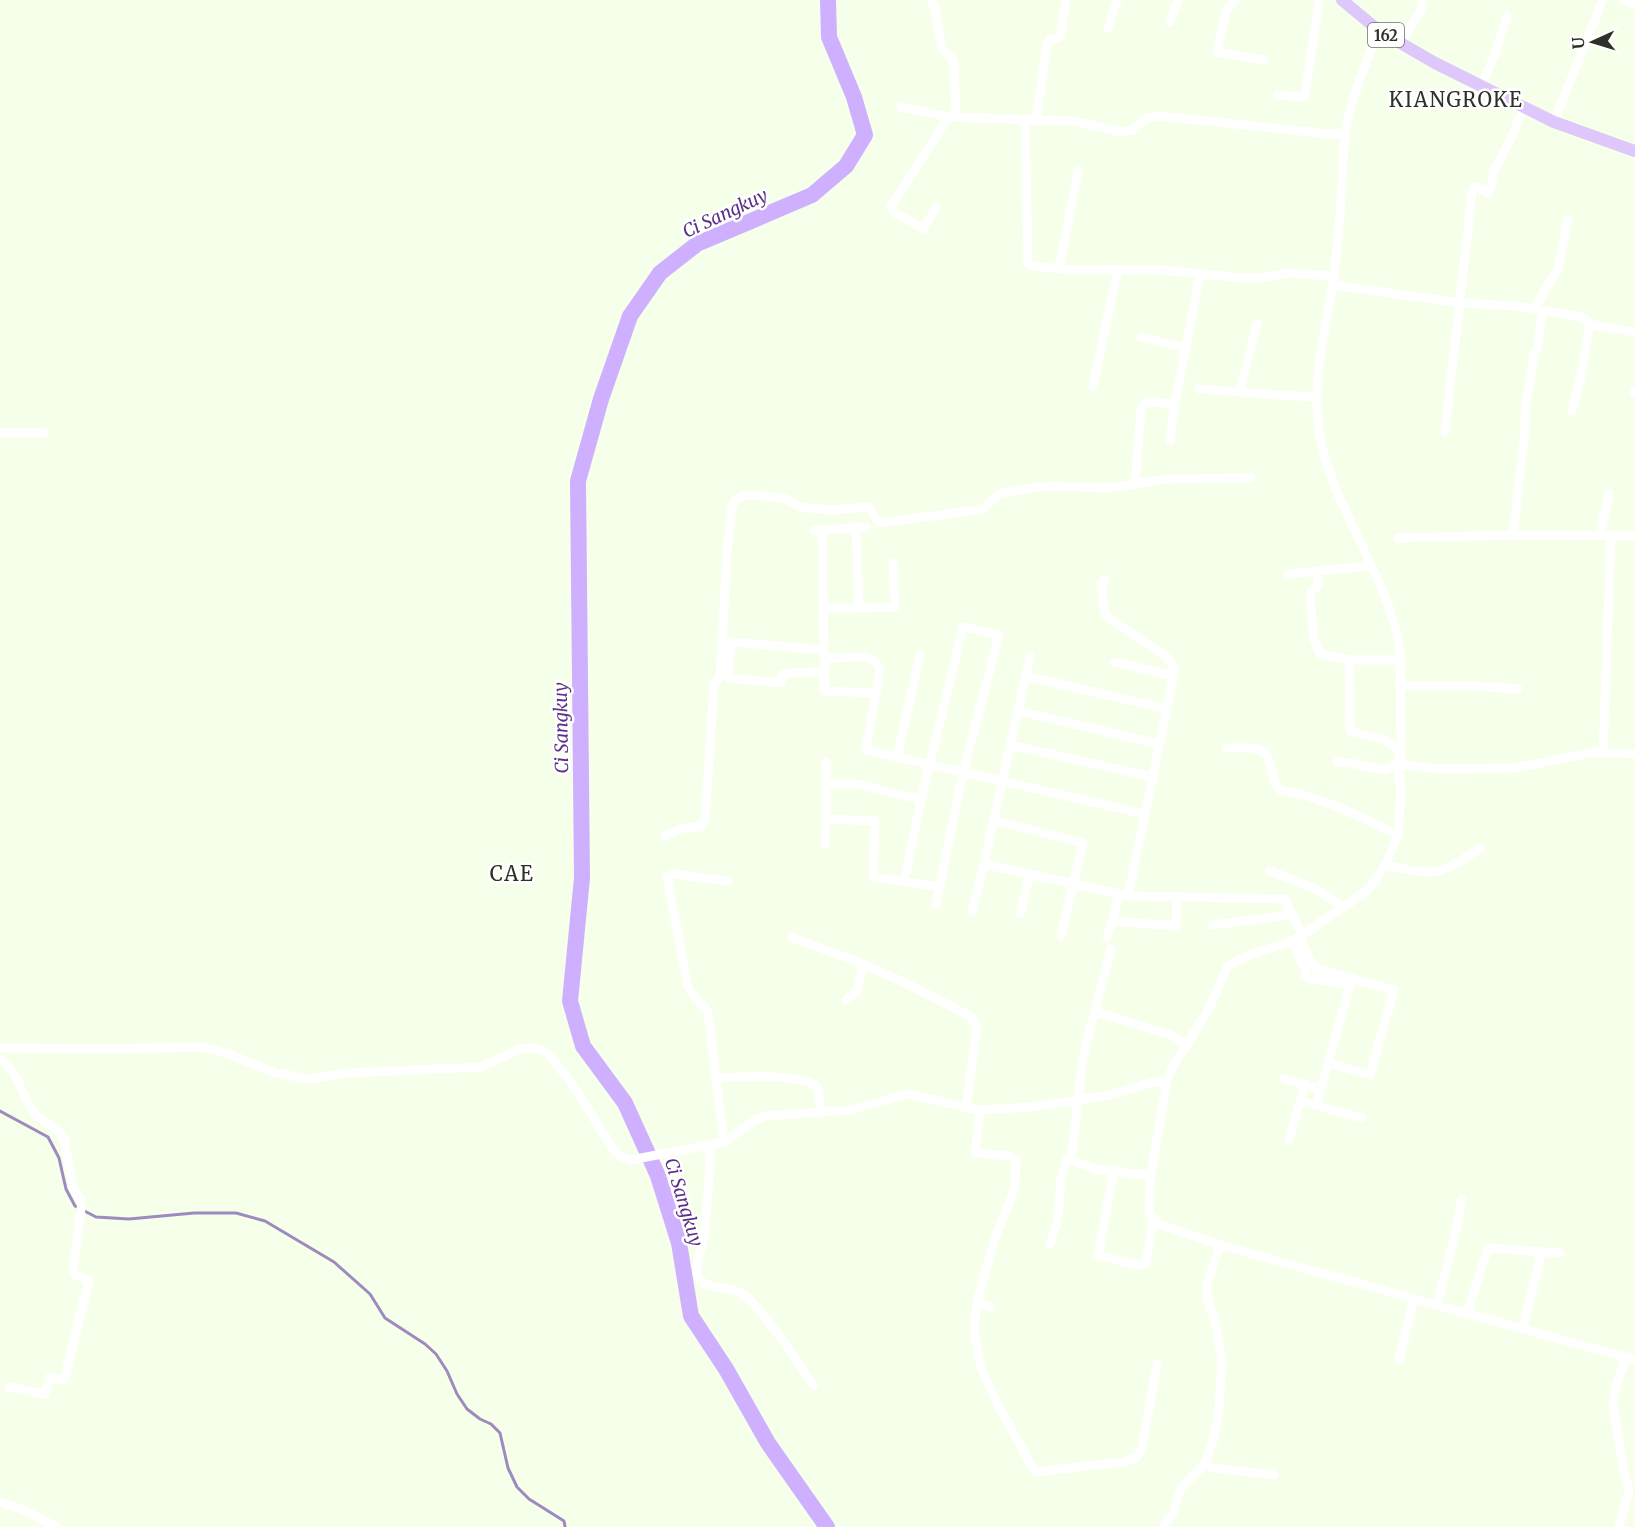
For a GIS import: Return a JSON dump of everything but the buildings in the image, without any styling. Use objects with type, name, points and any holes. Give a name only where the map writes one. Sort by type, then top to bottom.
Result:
[{"type":"main road","name":"162","points":[[1343,0],[1378,30],[1481,86],[1554,122],[1635,152]]},
{"type":"street","points":[[931,0],[935,8],[942,49],[954,61],[953,117]]},
{"type":"street","points":[[1036,119],[1047,45],[1050,40],[1060,37],[1066,0]]},
{"type":"street","points":[[1108,28],[1117,0]]},
{"type":"street","points":[[1170,22],[1178,0]]},
{"type":"street","points":[[1235,0],[1226,11],[1217,52],[1264,60]]},
{"type":"street","points":[[1278,95],[1305,96],[1319,0]]},
{"type":"street","points":[[1401,43],[1420,10],[1423,0]]},
{"type":"street","points":[[1554,122],[1603,0]]},
{"type":"street","points":[[1623,0],[1635,5]]},
{"type":"street","points":[[1481,86],[1495,55],[1508,16]]},
{"type":"street","points":[[1114,1170],[1098,1255],[1139,1266],[1146,1264],[1153,1219],[1149,1206],[1151,1174],[1167,1082],[1174,1064],[1208,1011],[1227,967],[1247,956],[1298,938],[1344,907],[1374,883],[1398,835],[1401,791],[1398,764],[1401,753],[1400,650],[1393,617],[1335,488],[1321,441],[1317,397],[1321,351],[1340,225],[1345,133],[1378,30]]},
{"type":"street","points":[[901,107],[953,117],[1074,121],[1120,132],[1133,130],[1145,119],[1158,116],[1330,134],[1345,133]]},
{"type":"street","points":[[1445,432],[1472,193],[1477,186],[1488,193],[1492,185],[1493,172],[1510,141],[1524,107]]},
{"type":"street","points":[[936,207],[924,230],[895,213],[891,207],[947,119],[953,117]]},
{"type":"street","points":[[1025,118],[1028,263],[1034,268],[1118,269],[1260,278],[1287,273],[1459,303],[1515,306],[1580,317],[1594,325],[1635,333]]},
{"type":"street","points":[[1059,269],[1078,171]]},
{"type":"street","points":[[1513,535],[1525,431],[1525,412],[1534,354],[1538,347],[1537,310],[1547,284],[1555,276],[1568,219]]},
{"type":"street","points":[[1093,386],[1118,269]]},
{"type":"street","points":[[1170,441],[1200,274]]},
{"type":"street","points":[[1572,411],[1581,376],[1590,322]]},
{"type":"street","points":[[1244,392],[1241,387],[1257,324]]},
{"type":"street","points":[[1141,337],[1186,348]]},
{"type":"street","points":[[1199,389],[1317,397]]},
{"type":"street","points":[[1135,484],[1141,409],[1145,403],[1151,402],[1175,404]]},
{"type":"street","points":[[0,433],[44,433]]},
{"type":"street","points":[[665,836],[683,828],[700,827],[705,819],[714,685],[720,676],[727,552],[732,507],[736,499],[745,495],[765,496],[786,500],[801,507],[832,510],[868,507],[881,523],[982,509],[999,494],[1056,486],[1105,488],[1166,479],[1251,478]]},
{"type":"street","points":[[1600,534],[1609,494]]},
{"type":"street","points":[[866,527],[818,530],[824,608],[824,691],[876,693]]},
{"type":"street","points":[[856,528],[859,608]]},
{"type":"street","points":[[1398,538],[1600,534],[1635,536]]},
{"type":"street","points":[[1603,752],[1611,535]]},
{"type":"street","points":[[824,608],[895,607],[893,563]]},
{"type":"street","points":[[1288,574],[1371,567]]},
{"type":"street","points":[[1317,571],[1318,586],[1310,593],[1315,646],[1320,654],[1330,658],[1349,660],[1400,660]]},
{"type":"street","points":[[1105,579],[1101,584],[1105,614],[1167,657],[1175,669],[1145,814],[1124,895],[1107,938]]},
{"type":"street","points":[[906,873],[921,800],[963,627],[999,635],[963,773],[936,904]]},
{"type":"street","points":[[824,672],[789,673],[782,675],[781,683],[728,678],[731,642],[866,657],[875,661],[880,669],[866,750],[1145,814]]},
{"type":"street","points":[[897,757],[920,655]]},
{"type":"street","points":[[972,912],[1030,656]]},
{"type":"street","points":[[1349,660],[1350,731],[1386,740],[1401,753]]},
{"type":"street","points":[[1114,662],[1174,676]]},
{"type":"street","points":[[1026,676],[1167,709]]},
{"type":"street","points":[[1400,686],[1476,686],[1518,689]]},
{"type":"street","points":[[1018,711],[1159,744]]},
{"type":"street","points":[[1010,745],[1153,777]]},
{"type":"street","points":[[1227,748],[1260,749],[1266,754],[1274,782],[1280,790],[1300,793],[1333,803],[1398,835]]},
{"type":"street","points":[[1337,762],[1383,770],[1398,764],[1437,769],[1515,768],[1603,752],[1635,754]]},
{"type":"street","points":[[825,844],[826,762]]},
{"type":"street","points":[[826,784],[858,784],[921,800]]},
{"type":"street","points":[[826,819],[875,821],[873,877],[939,887]]},
{"type":"street","points":[[993,820],[1083,843],[1061,936]]},
{"type":"street","points":[[1385,865],[1430,874],[1458,864],[1479,848]]},
{"type":"street","points":[[984,864],[1124,895],[1285,899],[1298,938],[1312,968],[1351,982]]},
{"type":"street","points":[[1270,872],[1316,889],[1344,907]]},
{"type":"street","points":[[724,1142],[708,1012],[688,987],[667,877],[673,874],[728,880]]},
{"type":"street","points":[[1020,914],[1030,874]]},
{"type":"street","points":[[1113,921],[1176,926],[1177,897]]},
{"type":"street","points":[[1212,925],[1291,915]]},
{"type":"street","points":[[791,938],[863,964],[951,1005],[974,1021],[977,1026],[966,1108]]},
{"type":"street","points":[[1071,1160],[1083,1057],[1111,949]]},
{"type":"street","points":[[846,1000],[857,992],[863,964]]},
{"type":"street","points":[[1312,968],[1308,978],[1351,982],[1394,990],[1370,1075],[1328,1063]]},
{"type":"street","points":[[1316,1105],[1351,982]]},
{"type":"street","points":[[1096,1012],[1171,1035],[1187,1046]]},
{"type":"street","points":[[0,1048],[110,1050],[202,1047],[217,1050],[276,1073],[308,1079],[348,1073],[481,1067],[520,1049],[535,1048],[548,1054],[570,1081],[612,1147],[620,1156],[630,1160],[724,1142],[757,1119],[766,1116],[850,1110],[908,1094],[980,1110],[1032,1107],[1110,1095],[1154,1082],[1167,1082]]},
{"type":"street","points":[[0,1059],[11,1069],[35,1114],[61,1133],[73,1188],[82,1201],[74,1272],[77,1276],[100,1282]]},
{"type":"street","points":[[716,1078],[783,1076],[806,1081],[814,1084],[818,1091],[822,1112]]},
{"type":"street","points":[[1284,1078],[1321,1089]]},
{"type":"street","points":[[1289,1140],[1305,1084]]},
{"type":"street","points":[[1300,1101],[1362,1118]]},
{"type":"street","points":[[980,1110],[975,1153],[1014,1157],[1016,1181],[995,1238],[977,1302],[974,1332],[981,1368],[997,1403],[1035,1472],[1124,1462],[1137,1457],[1142,1447],[1157,1364]]},
{"type":"street","points":[[710,1146],[704,1239],[697,1260],[700,1281],[703,1284],[734,1290],[746,1296],[814,1386]]},
{"type":"street","points":[[1050,1244],[1059,1216],[1061,1178],[1066,1159],[1092,1169],[1151,1174]]},
{"type":"street","points":[[1437,1305],[1462,1199]]},
{"type":"street","points":[[1153,1219],[1160,1225],[1220,1245],[1630,1359],[1616,1386],[1613,1404],[1624,1473],[1632,1491],[1619,1527]]},
{"type":"street","points":[[1163,1527],[1173,1513],[1181,1488],[1205,1464],[1215,1434],[1222,1381],[1220,1344],[1207,1297],[1208,1284],[1220,1245]]},
{"type":"street","points":[[1467,1313],[1488,1248],[1560,1253]]},
{"type":"street","points":[[1523,1328],[1542,1251]]},
{"type":"street","points":[[9,1387],[45,1394],[50,1377],[64,1380],[89,1280]]},
{"type":"street","points":[[1399,1360],[1414,1299]]},
{"type":"street","points":[[977,1302],[991,1307]]},
{"type":"street","points":[[1205,1464],[1213,1468],[1274,1475]]},
{"type":"street","points":[[0,1502],[24,1510],[56,1527]]},
{"type":"waterway","name":"Ci Sangkuy","points":[[827,1527],[768,1443],[726,1369],[691,1316],[679,1243],[658,1176],[625,1103],[583,1046],[570,1001],[582,878],[578,481],[601,399],[630,316],[660,273],[697,244],[812,195],[846,166],[865,135],[854,97],[829,37],[828,0]]},
{"type":"waterway","points":[[0,1111],[48,1137],[59,1158],[66,1189],[75,1206],[96,1217],[129,1219],[194,1213],[236,1213],[265,1221],[334,1262],[370,1294],[385,1318],[425,1344],[436,1354],[467,1409],[491,1424],[500,1433],[508,1468],[517,1487],[529,1499],[564,1521],[565,1527]]},
{"type":"district","name":"KIANGROKE","points":[[1456,99]]},
{"type":"district","name":"CAE","points":[[512,873]]}]
